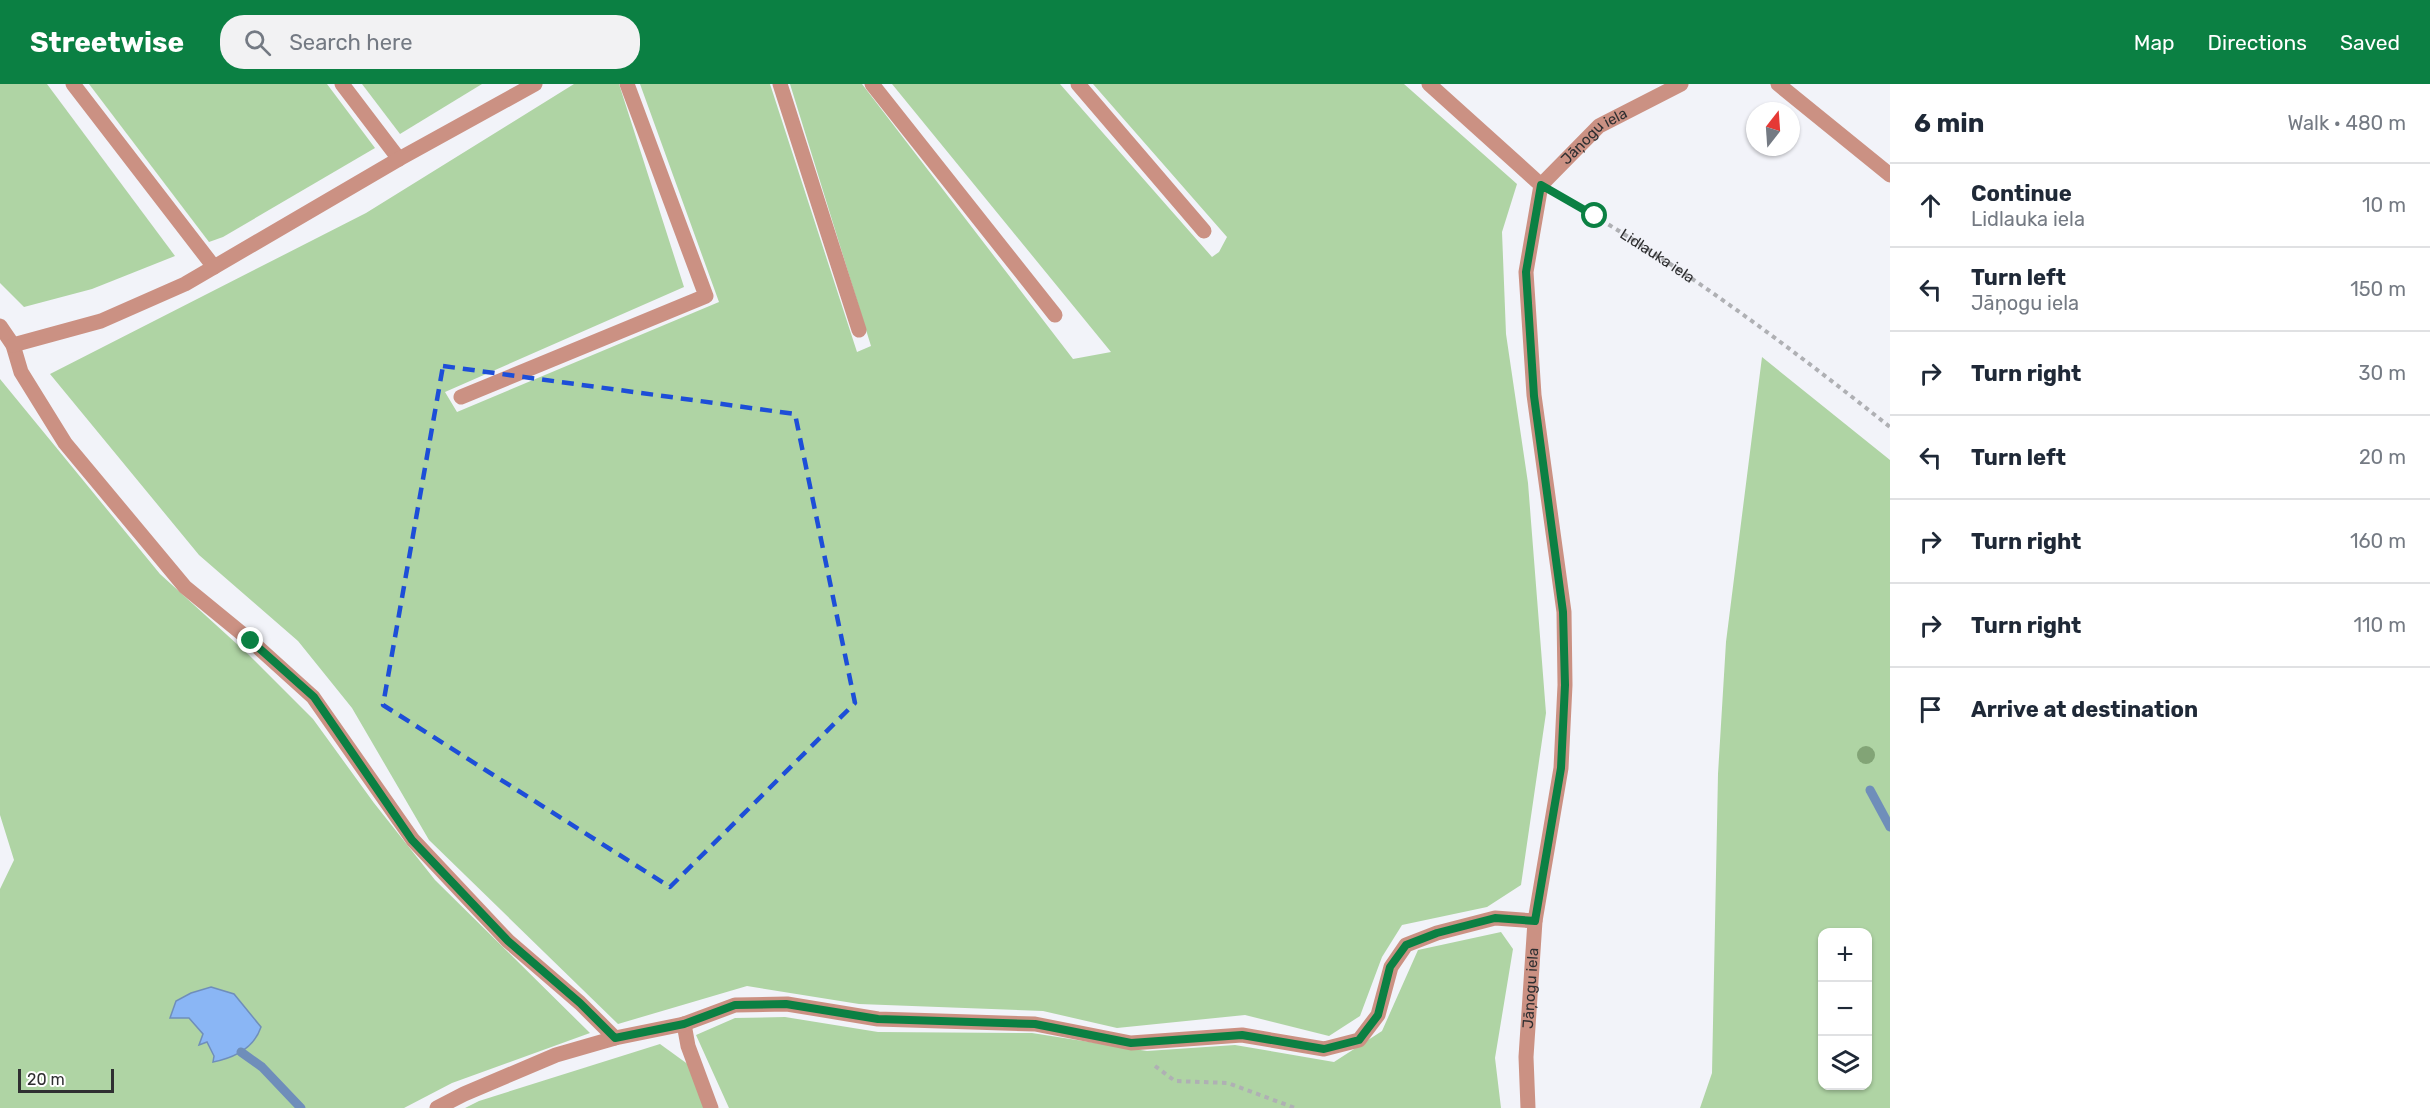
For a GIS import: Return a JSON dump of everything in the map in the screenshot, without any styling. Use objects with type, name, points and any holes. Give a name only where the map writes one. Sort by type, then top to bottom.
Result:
[{"type":"street","points":[[73,84],[214,267]]},
{"type":"street","points":[[342,84],[399,159]]},
{"type":"street","points":[[13,345],[101,321],[185,284],[399,159],[535,84]]},
{"type":"street","points":[[461,397],[706,296],[627,84]]},
{"type":"street","points":[[780,84],[859,330]]},
{"type":"street","points":[[872,84],[1055,315]]},
{"type":"street","points":[[1078,84],[1204,231]]},
{"type":"street","points":[[1429,84],[1541,185]]},
{"type":"street","name":"Jāņogu iela","points":[[1528,1108],[1526,1057],[1535,921],[1561,768],[1565,685],[1563,612],[1534,396],[1526,272],[1541,185],[1599,126],[1681,84]]},
{"type":"street","points":[[1778,84],[1890,175]]},
{"type":"street","points":[[0,326],[13,345],[21,372],[65,443],[185,588],[251,641],[314,697],[412,840],[508,941],[580,1003],[615,1038]]},
{"type":"street","points":[[437,1108],[464,1094],[556,1055],[615,1038],[684,1024],[735,1005],[786,1004],[878,1019],[1035,1024],[1131,1043],[1242,1035],[1324,1049],[1359,1040],[1378,1015],[1390,967],[1406,945],[1437,933],[1495,918],[1535,921]]},
{"type":"street","points":[[684,1024],[688,1046],[711,1108]]},
{"type":"path","name":"Lidlauka iela","points":[[1541,185],[1666,261],[1828,377],[1890,427]]},
{"type":"path","points":[[1131,1043],[1138,1054],[1175,1081],[1228,1083],[1295,1108]]},
{"type":"highlighted area","points":[[443,366],[795,414],[855,703],[670,887],[383,705]]},
{"type":"green space","points":[[0,84],[47,84],[175,256],[92,289],[24,307],[0,283]]},
{"type":"green space","points":[[89,84],[327,84],[375,148],[223,237],[209,242]]},
{"type":"green space","points":[[362,84],[482,84],[400,134]]},
{"type":"green space","points":[[574,84],[619,84],[684,287],[445,392],[457,412],[719,302],[640,84],[770,84],[857,352],[871,346],[790,84],[862,84],[1073,359],[1111,352],[892,84],[1060,84],[1212,257],[1219,252],[1227,237],[1093,84],[1404,84],[1517,184],[1502,232],[1506,334],[1528,483],[1546,713],[1521,885],[1487,907],[1402,925],[1382,957],[1360,1016],[1329,1036],[1245,1015],[1117,1028],[1043,1011],[859,1004],[747,986],[618,1024],[429,840],[352,708],[298,641],[199,555],[50,374],[366,213]]},
{"type":"green space","points":[[1762,357],[1890,460],[1890,1108],[1700,1108],[1712,1073],[1718,774],[1726,642]]},
{"type":"green space","points":[[0,379],[160,574],[249,655],[313,719],[374,803],[435,880],[590,1033],[452,1083],[404,1108],[0,1108],[0,889],[14,860],[0,815]]},
{"type":"green space","points":[[1501,932],[1513,949],[1495,1058],[1501,1108],[729,1108],[696,1035],[735,1018],[785,1017],[878,1032],[1032,1033],[1147,1051],[1235,1045],[1334,1062],[1382,1031],[1418,950]]},
{"type":"green space","points":[[660,1044],[689,1065],[705,1108],[465,1108],[479,1101]]},
{"type":"water","points":[[211,987],[234,994],[261,1027],[253,1041],[242,1051],[213,1062],[214,1056],[207,1042],[199,1045],[203,1034],[189,1018],[170,1018],[176,1001],[191,993]]},
{"type":"waterway","points":[[1870,790],[1890,827]]},
{"type":"waterway","points":[[241,1052],[262,1067],[301,1108]]},
{"type":"route","points":[[251,641],[314,697],[412,840],[508,941],[580,1003],[615,1038],[684,1024],[735,1005],[786,1004],[878,1019],[1035,1024],[1131,1043],[1242,1035],[1324,1049],[1359,1040],[1378,1015],[1390,967],[1406,945],[1437,933],[1495,918],[1535,921],[1561,768],[1565,685],[1563,612],[1534,396],[1526,272],[1541,185],[1595,216]]}]
